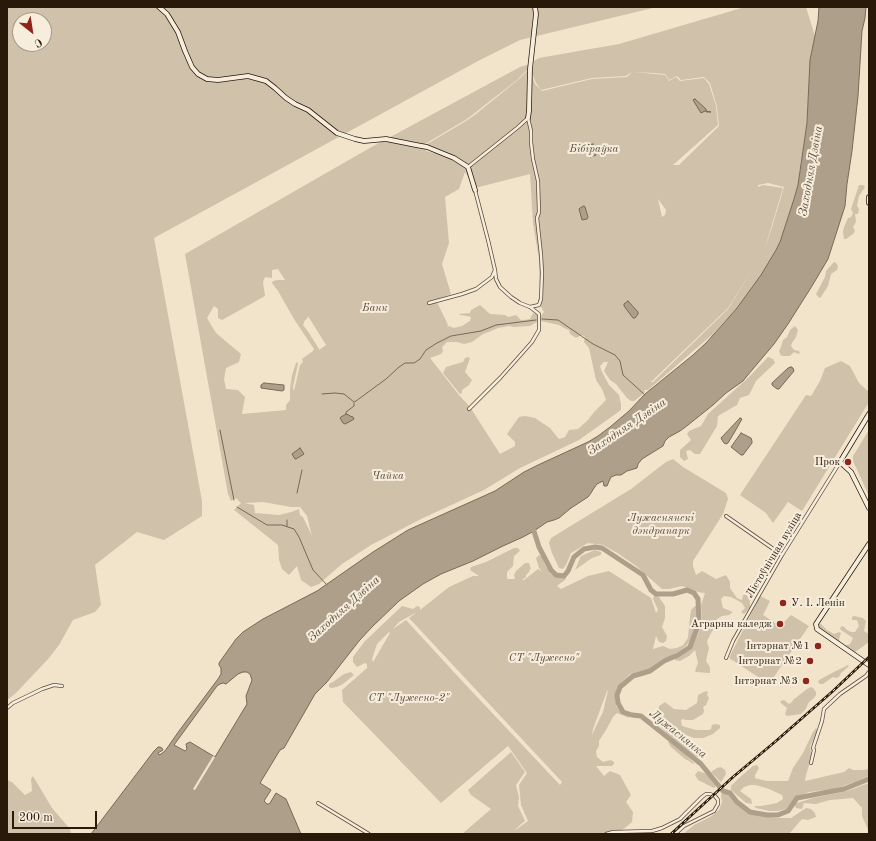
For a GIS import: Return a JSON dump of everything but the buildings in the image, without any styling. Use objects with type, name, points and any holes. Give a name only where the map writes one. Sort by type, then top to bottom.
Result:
[{"type":"street","points":[[159,7],[167,14],[178,32],[192,67],[198,74],[207,79],[218,80],[248,76],[266,81],[286,98],[308,110],[337,133],[364,141],[386,139],[427,147],[454,158],[468,167],[488,240],[496,279],[500,287],[520,303],[530,307],[539,314]]},
{"type":"street","points":[[468,409],[500,378],[532,342],[539,330],[539,305],[541,299],[542,273],[537,218],[539,212],[538,181],[533,159],[531,131],[528,118],[530,69],[536,14],[535,7]]},
{"type":"street","points":[[468,167],[518,128],[528,118]]},
{"type":"street","points":[[869,196],[869,203]]},
{"type":"street","points":[[429,303],[476,289],[492,277],[495,270]]},
{"type":"street","points":[[530,307],[539,305]]},
{"type":"street","points":[[869,414],[840,462],[853,475],[869,508]]},
{"type":"street","name":"Лістоўнічная вуліца","points":[[726,658],[733,641],[782,554],[840,462]]},
{"type":"street","points":[[726,516],[782,554]]},
{"type":"street","points":[[869,544],[816,624],[817,629],[869,665]]},
{"type":"street","points":[[811,763],[814,750],[813,748],[822,721],[824,709],[840,694],[866,676],[869,672]]},
{"type":"street","points":[[7,708],[13,703],[42,689],[54,685],[62,686]]},
{"type":"street","points":[[606,834],[612,832],[652,831],[662,828],[680,819],[706,794],[715,796],[718,800],[718,804],[714,811],[684,826],[675,834]]},
{"type":"street","points":[[318,803],[369,834]]},
{"type":"green space","points":[[7,7],[657,7],[520,40],[478,61],[154,238],[202,501],[202,516],[164,540],[137,532],[95,565],[101,605],[95,612],[73,620],[59,645],[49,658],[16,693],[7,700]]},
{"type":"green space","points":[[745,7],[806,7],[815,36],[810,60],[807,123],[798,185],[780,242],[761,275],[737,308],[713,334],[648,390],[644,390],[645,392],[634,401],[627,398],[616,384],[610,380],[604,371],[608,362],[604,362],[600,366],[602,372],[609,385],[619,395],[621,410],[579,440],[520,468],[484,490],[423,518],[371,545],[342,564],[319,584],[311,587],[301,580],[297,566],[289,575],[282,569],[279,560],[278,545],[234,510],[241,503],[236,498],[231,501],[228,494],[185,254],[368,149],[520,67],[530,64],[529,68],[517,80],[467,119],[425,144],[426,151],[442,155],[427,149],[427,144],[476,114],[519,79],[529,69],[535,84],[541,90],[532,74],[534,61],[539,58],[619,44]],"holes":[[[632,72],[627,77],[592,79],[541,90],[592,78],[626,76]],[[634,72],[665,74],[669,80],[677,76],[681,80],[704,77],[710,83],[717,107],[719,126],[679,165],[673,165],[718,125],[716,106],[709,84],[704,78],[680,81],[676,77],[669,81],[665,75]],[[465,172],[475,188],[530,174],[533,223],[539,259],[540,292],[538,301],[544,312],[541,316],[541,321],[559,325],[569,330],[570,334],[576,338],[582,335],[585,337],[584,342],[589,348],[596,380],[602,389],[606,400],[588,420],[578,429],[569,430],[565,437],[559,439],[550,428],[535,418],[525,416],[519,417],[507,434],[515,442],[515,446],[500,454],[470,407],[430,358],[441,354],[443,351],[442,347],[447,342],[464,344],[472,342],[483,334],[498,328],[509,326],[530,326],[537,322],[538,316],[533,313],[530,319],[521,320],[516,315],[508,317],[505,315],[490,314],[480,305],[471,310],[470,313],[459,314],[471,317],[470,321],[462,326],[454,328],[449,326],[447,327],[448,325],[436,300],[451,294],[442,264],[449,243],[445,197],[459,189]],[[768,183],[784,187],[764,251],[783,188],[763,185],[758,187],[758,185]],[[658,199],[666,210],[665,215],[662,217]],[[754,267],[728,309],[653,382],[650,382],[728,308]],[[278,269],[285,280],[273,281],[272,283],[314,349],[302,359],[303,362],[300,365],[294,391],[293,387],[298,364],[297,362],[296,363],[292,375],[290,400],[286,405],[286,410],[242,414],[245,397],[238,390],[226,389],[224,379],[226,368],[239,362],[241,354],[216,333],[207,318],[214,306],[218,309],[218,318],[222,320],[265,296],[263,282],[265,277],[272,278],[272,270]],[[308,316],[326,345],[319,350],[303,325]],[[263,502],[291,507],[300,507],[307,516],[312,536],[303,517],[300,515],[299,509],[279,515],[255,513],[254,505],[244,503]]]},
{"type":"green space","points":[[859,185],[863,185],[865,187],[859,196],[857,206],[859,209],[858,214],[855,214],[856,222],[853,227],[855,231],[853,234],[844,239],[844,227],[848,218],[851,217],[853,213],[851,209]]},
{"type":"green space","points":[[834,262],[838,266],[837,270],[831,274],[828,286],[819,298],[816,294],[825,277],[826,271]]},
{"type":"green space","points":[[795,326],[798,330],[791,346],[794,350],[799,351],[800,353],[798,354],[794,352],[790,356],[782,356],[779,351],[783,340]]},
{"type":"green space","points":[[768,357],[773,359],[775,363],[756,381],[749,395],[740,398],[737,405],[718,416],[717,426],[700,454],[695,454],[690,450],[686,451],[688,459],[684,461],[680,457],[680,450],[691,440],[687,434],[689,431],[701,426],[708,414],[749,377]]},
{"type":"green space","points":[[465,358],[470,358],[465,372],[472,380],[460,394],[443,373],[446,367],[463,362]]},
{"type":"green space","points":[[841,361],[850,366],[859,383],[869,392],[869,402],[802,511],[788,502],[773,523],[766,513],[740,495],[806,395],[811,396],[820,381],[825,368]]},
{"type":"green space","points":[[869,430],[869,496],[853,461],[853,456]]},
{"type":"green space","name":"Лужаснянскі дэндрапарк","points":[[673,459],[683,467],[726,493],[728,499],[723,514],[693,561],[696,575],[702,571],[716,579],[726,575],[730,582],[730,588],[737,598],[742,600],[743,595],[746,594],[750,601],[750,608],[744,614],[741,612],[745,608],[742,603],[731,597],[724,596],[721,599],[723,608],[733,612],[717,619],[707,642],[709,648],[706,661],[710,667],[710,673],[695,671],[698,663],[695,650],[689,656],[680,661],[675,660],[675,658],[692,646],[698,634],[702,622],[701,605],[705,593],[682,586],[662,589],[636,566],[603,545],[588,543],[571,553],[563,569],[559,568],[549,543],[551,538],[631,489],[666,462]]},
{"type":"green space","points":[[514,548],[518,548],[520,551],[514,556],[513,566],[507,572],[507,579],[515,579],[514,575],[516,571],[525,563],[529,563],[531,569],[522,580],[538,569],[542,572],[536,558],[539,555],[542,557],[551,574],[556,577],[565,576],[566,579],[557,586],[561,589],[588,576],[609,571],[651,598],[656,613],[658,610],[653,599],[656,595],[665,606],[665,618],[662,627],[667,636],[666,641],[663,643],[659,642],[656,636],[653,649],[663,646],[670,649],[683,645],[688,638],[691,610],[696,606],[698,618],[692,638],[687,645],[678,652],[662,659],[650,669],[630,674],[617,687],[615,697],[616,706],[620,711],[630,716],[629,718],[617,713],[613,717],[599,741],[599,746],[596,751],[597,757],[603,762],[611,760],[614,764],[612,766],[596,766],[604,776],[610,771],[620,775],[631,795],[626,802],[633,812],[632,822],[614,834],[462,834],[491,809],[471,795],[468,790],[511,752],[525,772],[516,785],[519,797],[518,806],[525,821],[514,831],[528,821],[521,805],[519,785],[527,773],[508,746],[441,803],[343,702],[342,690],[367,668],[367,664],[365,663],[357,667],[353,662],[353,657],[365,641],[402,606],[413,609],[417,606],[420,607],[420,610],[449,587],[473,576],[479,576],[470,570],[471,567],[486,562]],"holes":[[[417,612],[409,618],[562,782],[560,785],[406,620],[393,629],[399,622]],[[389,632],[390,633],[373,662],[372,659],[377,644]],[[608,690],[603,712],[592,735]]]},
{"type":"green space","points":[[595,550],[601,552],[601,555],[592,558],[575,570],[581,556]]},
{"type":"green space","points":[[760,596],[770,601],[763,615],[777,624],[784,622],[791,615],[809,626],[769,684],[729,658]]},
{"type":"green space","points":[[852,617],[863,618],[866,621],[864,631],[869,633],[869,642],[855,652],[851,651],[817,627],[821,624],[834,634],[839,632],[841,633],[839,639],[840,642],[844,645],[848,645],[853,638],[840,628],[842,626],[851,632],[855,632],[859,626],[857,620],[852,620]]},
{"type":"green space","points":[[848,665],[849,666],[841,673],[839,677],[833,677],[823,684],[818,682],[819,680]]},
{"type":"green space","points":[[351,672],[354,675],[343,684],[337,687],[329,687],[329,684],[344,674]]},
{"type":"green space","points":[[811,687],[816,692],[816,695],[809,702],[805,710],[801,714],[787,716],[785,714],[787,708],[780,702],[784,700],[789,704]]},
{"type":"green space","points":[[706,691],[708,692],[707,695],[709,698],[706,705],[703,707],[703,714],[693,720],[682,719],[681,721],[682,726],[696,730],[709,730],[711,729],[712,725],[720,725],[720,728],[713,734],[703,738],[694,738],[680,733],[665,721],[658,711],[659,706],[665,702],[674,709],[686,710],[697,703],[698,695]]},
{"type":"green space","points":[[658,719],[680,740],[690,746],[698,756],[697,757],[687,751],[676,742],[654,721]]},
{"type":"green space","points":[[816,728],[816,735],[810,746],[811,759],[805,781],[844,772],[849,768],[853,770],[869,769],[869,776],[834,789],[809,792],[796,797],[786,809],[778,811],[769,811],[756,808],[754,806],[777,803],[783,799],[782,795],[769,789],[756,785],[744,787],[740,791],[751,799],[752,804],[746,803],[731,790],[731,786],[739,778],[753,766],[757,765],[759,768],[755,778],[767,781],[788,781],[793,768]]},
{"type":"green space","points":[[668,742],[682,751],[694,763],[693,764],[685,759],[671,747]]},
{"type":"green space","points":[[721,767],[725,770],[726,774],[721,782],[711,772]]},
{"type":"green space","points":[[698,771],[707,774],[716,786],[714,788],[698,780],[695,775]]},
{"type":"green space","points":[[33,776],[52,808],[70,829],[71,834],[7,834],[7,780],[12,782],[25,795],[32,791],[31,779]]},
{"type":"green space","points":[[869,783],[869,832],[862,816],[862,808],[853,798],[830,800],[816,804],[804,803],[802,809],[796,808],[794,804],[813,798],[847,791]]},
{"type":"green space","points":[[728,793],[735,802],[743,808],[761,816],[791,818],[806,808],[811,809],[815,813],[816,817],[808,820],[802,819],[789,834],[683,834],[694,825],[710,817],[719,810],[722,802],[721,794]]},
{"type":"water","name":"Заходняя Дзвіна","points":[[819,7],[866,7],[862,31],[858,96],[845,206],[828,259],[788,324],[774,344],[743,381],[726,393],[688,425],[669,437],[663,446],[642,459],[637,468],[627,471],[621,475],[611,477],[607,486],[604,486],[603,481],[597,484],[588,497],[559,518],[547,522],[523,537],[473,561],[441,574],[423,584],[399,601],[372,627],[327,682],[315,694],[284,748],[280,750],[260,783],[271,790],[264,801],[267,804],[270,803],[276,793],[286,799],[301,834],[91,834],[154,751],[158,747],[162,748],[163,750],[158,753],[159,755],[165,751],[218,679],[221,674],[219,663],[236,639],[243,632],[263,619],[317,591],[373,552],[408,530],[495,491],[524,472],[598,436],[629,411],[645,394],[693,355],[723,324],[737,308],[761,275],[776,250],[794,199],[798,185],[807,123],[810,60],[818,21]],"holes":[[[247,672],[250,674],[252,680],[246,696],[247,704],[215,757],[190,742],[186,744],[187,749],[185,751],[174,745],[217,686],[223,683],[226,684],[238,674]]]},
{"type":"water","points":[[695,99],[706,109],[706,111],[711,112],[705,111],[701,113],[693,100]]},
{"type":"water","points":[[593,144],[596,155],[590,157],[587,145]]},
{"type":"water","points":[[584,206],[588,217],[587,219],[582,220],[579,209]]},
{"type":"water","points":[[628,301],[638,312],[635,318],[633,318],[624,306],[624,304]]},
{"type":"water","points":[[791,367],[794,371],[779,389],[772,385],[772,383]]},
{"type":"water","points":[[264,383],[284,385],[284,390],[261,388],[261,385]]},
{"type":"water","points":[[346,414],[354,419],[345,424],[340,418]]},
{"type":"water","points":[[740,418],[742,419],[728,443],[724,443],[721,438]]},
{"type":"water","points":[[741,433],[751,438],[752,441],[743,455],[731,447]]},
{"type":"water","points":[[300,448],[304,454],[295,459],[292,454]]},
{"type":"pier","points":[[213,756],[215,757],[195,790],[193,789]]},
{"type":"waterway","points":[[542,319],[558,320],[593,344],[615,355],[620,361],[623,375],[645,395]]},
{"type":"waterway","points":[[322,394],[344,394],[354,402],[386,379],[399,367],[405,363],[414,363],[420,359],[426,350],[451,336],[481,331],[496,325],[536,320]]},
{"type":"waterway","points":[[346,414],[346,412],[354,406],[354,403]]},
{"type":"waterway","points":[[220,430],[234,500]]},
{"type":"waterway","points":[[297,493],[302,470]]},
{"type":"waterway","points":[[237,507],[267,525],[282,525],[294,529],[313,570],[327,585]]},
{"type":"waterway","points":[[287,520],[287,526]]},
{"type":"waterway","name":"Лужаснянка","points":[[532,525],[539,547],[551,570],[556,575],[564,576],[568,571],[574,557],[584,549],[595,547],[602,548],[643,575],[651,590],[656,594],[673,594],[687,590],[694,593],[698,599],[699,623],[690,647],[678,655],[664,661],[650,671],[633,676],[620,687],[617,695],[618,703],[623,712],[641,716],[701,764],[723,791],[730,793],[737,802],[750,812],[778,815],[788,811],[797,798],[844,789],[869,779]]},
{"type":"railway","points":[[671,834],[733,777],[833,691],[869,657]]},
{"type":"place","name":"Прок","points":[[848,462]]},
{"type":"place","name":"У. І. Ленін","points":[[783,603]]},
{"type":"place","name":"Аграрны каледж","points":[[780,624]]},
{"type":"place","name":"Інтэрнат №1","points":[[818,646]]},
{"type":"place","name":"Інтэрнат №2","points":[[810,661]]},
{"type":"place","name":"Інтэрнат №3","points":[[806,681]]},
{"type":"park label","name":"Бібіраўка","points":[[594,149]]},
{"type":"park label","name":"Банк","points":[[375,308]]},
{"type":"park label","name":"Чайка","points":[[388,476]]},
{"type":"park label","name":"СТ \"Лужесно\"","points":[[544,658]]},
{"type":"park label","name":"СТ \"Лужесно-2\"","points":[[409,698]]}]
